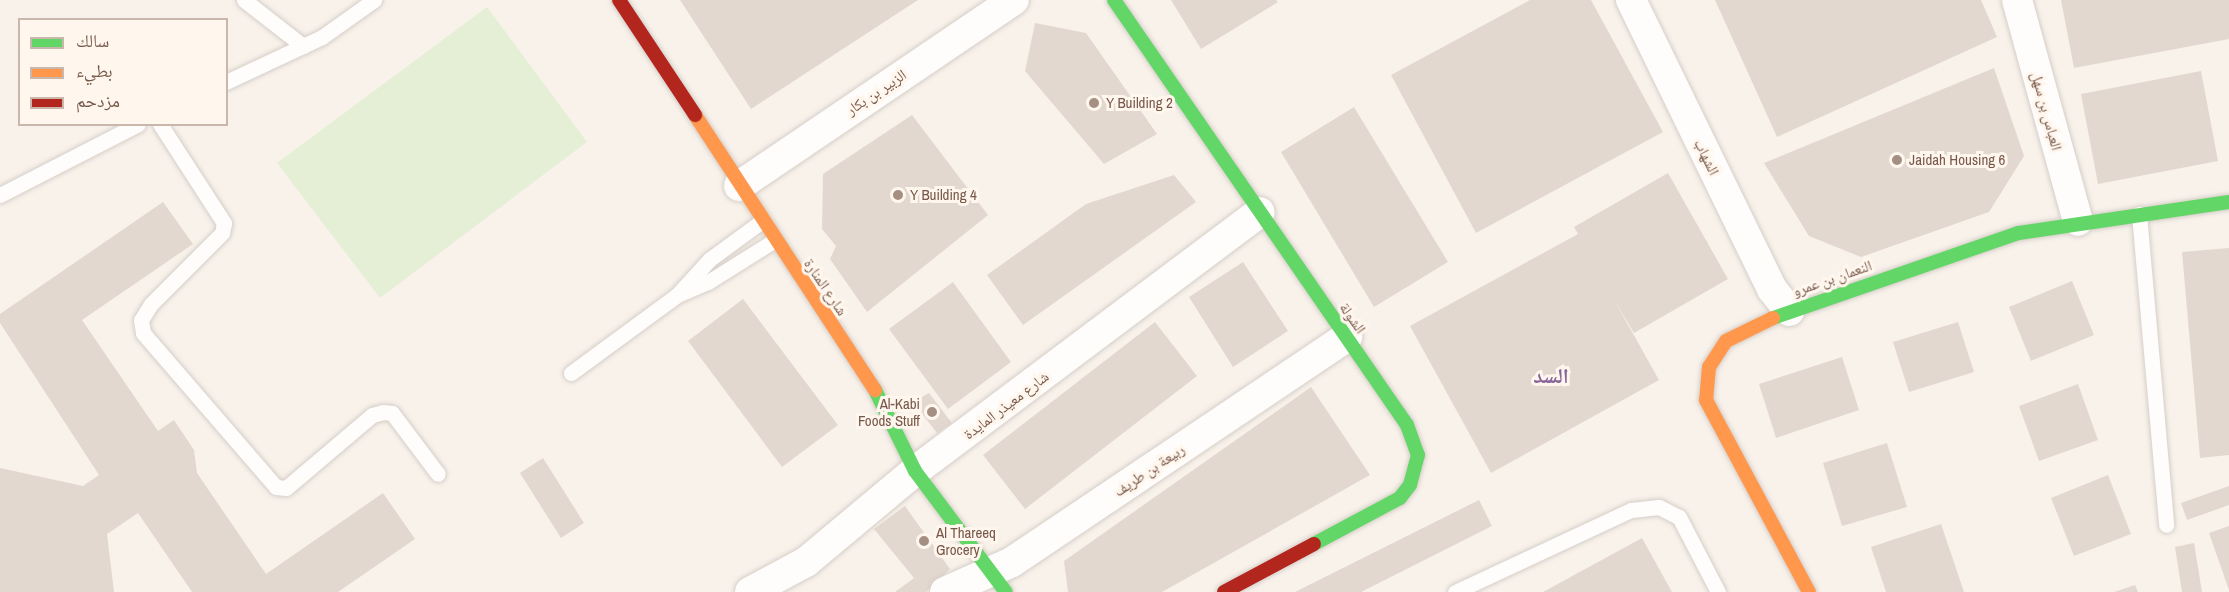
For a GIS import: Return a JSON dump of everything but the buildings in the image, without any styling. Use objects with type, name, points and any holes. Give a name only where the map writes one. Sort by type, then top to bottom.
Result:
[{"type":"street","name":"شارع المنارة","points":[[619,0],[881,399],[915,471],[999,581]]},
{"type":"street","name":"الزبير بن بكار","points":[[739,186],[1014,0]]},
{"type":"street","name":"الشولة","points":[[1114,0],[1415,439],[1417,463],[1410,485],[1387,507],[1224,592]]},
{"type":"street","name":"الشهاب","points":[[1631,0],[1772,289],[1789,310]]},
{"type":"street","name":"العباس بن سهل","points":[[2017,0],[2078,221]]},
{"type":"street","name":"النعمان بن عمرو","points":[[1809,592],[1706,400],[1709,367],[1726,341],[1789,310],[1963,249],[2078,221],[2229,202]]},
{"type":"street","name":"شارع معيذر المايدة","points":[[750,592],[806,562],[915,471],[1260,212]]},
{"type":"street","name":"ربيعة بن طريف","points":[[945,592],[999,581],[1347,337]]},
{"type":"lane","points":[[243,0],[303,46]]},
{"type":"lane","points":[[228,81],[321,37],[374,0]]},
{"type":"lane","points":[[0,195],[134,126]]},
{"type":"lane","points":[[161,126],[224,223],[222,233],[151,304],[141,320],[143,333],[276,486],[286,488],[372,415],[383,412],[392,413],[438,474]]},
{"type":"lane","points":[[2139,214],[2166,525]]},
{"type":"lane","points":[[571,373],[676,295],[710,259],[762,221]]},
{"type":"lane","points":[[676,295],[708,282],[775,240]]},
{"type":"lane","points":[[1455,592],[1631,510],[1659,507],[1678,517],[1718,592]]},
{"type":"green space","points":[[487,7],[587,142],[380,298],[277,163]]},
{"type":"traffic: fast","points":[[1114,0],[1407,425],[1418,455],[1410,485],[1400,498],[1314,544]]},
{"type":"traffic: fast","points":[[1773,318],[2019,233],[2229,202]]},
{"type":"traffic: fast","points":[[875,390],[915,471],[1006,592]]},
{"type":"traffic: slow","points":[[695,115],[875,390]]},
{"type":"traffic: slow","points":[[1773,318],[1726,341],[1709,367],[1706,400],[1809,592]]},
{"type":"traffic: jam","points":[[619,0],[695,115]]},
{"type":"traffic: jam","points":[[1224,592],[1314,544]]},
{"type":"place","name":"Y Building 2","points":[[1094,103]]},
{"type":"place","name":"Jaidah Housing 6","points":[[1897,160]]},
{"type":"place","name":"Y Building 4","points":[[898,195]]},
{"type":"place","name":"Al-Kabi Foods Stuff","points":[[932,412]]},
{"type":"place","name":"Al Thareeq Grocery","points":[[924,541]]},
{"type":"district","name":"السد","points":[[1551,376]]}]
